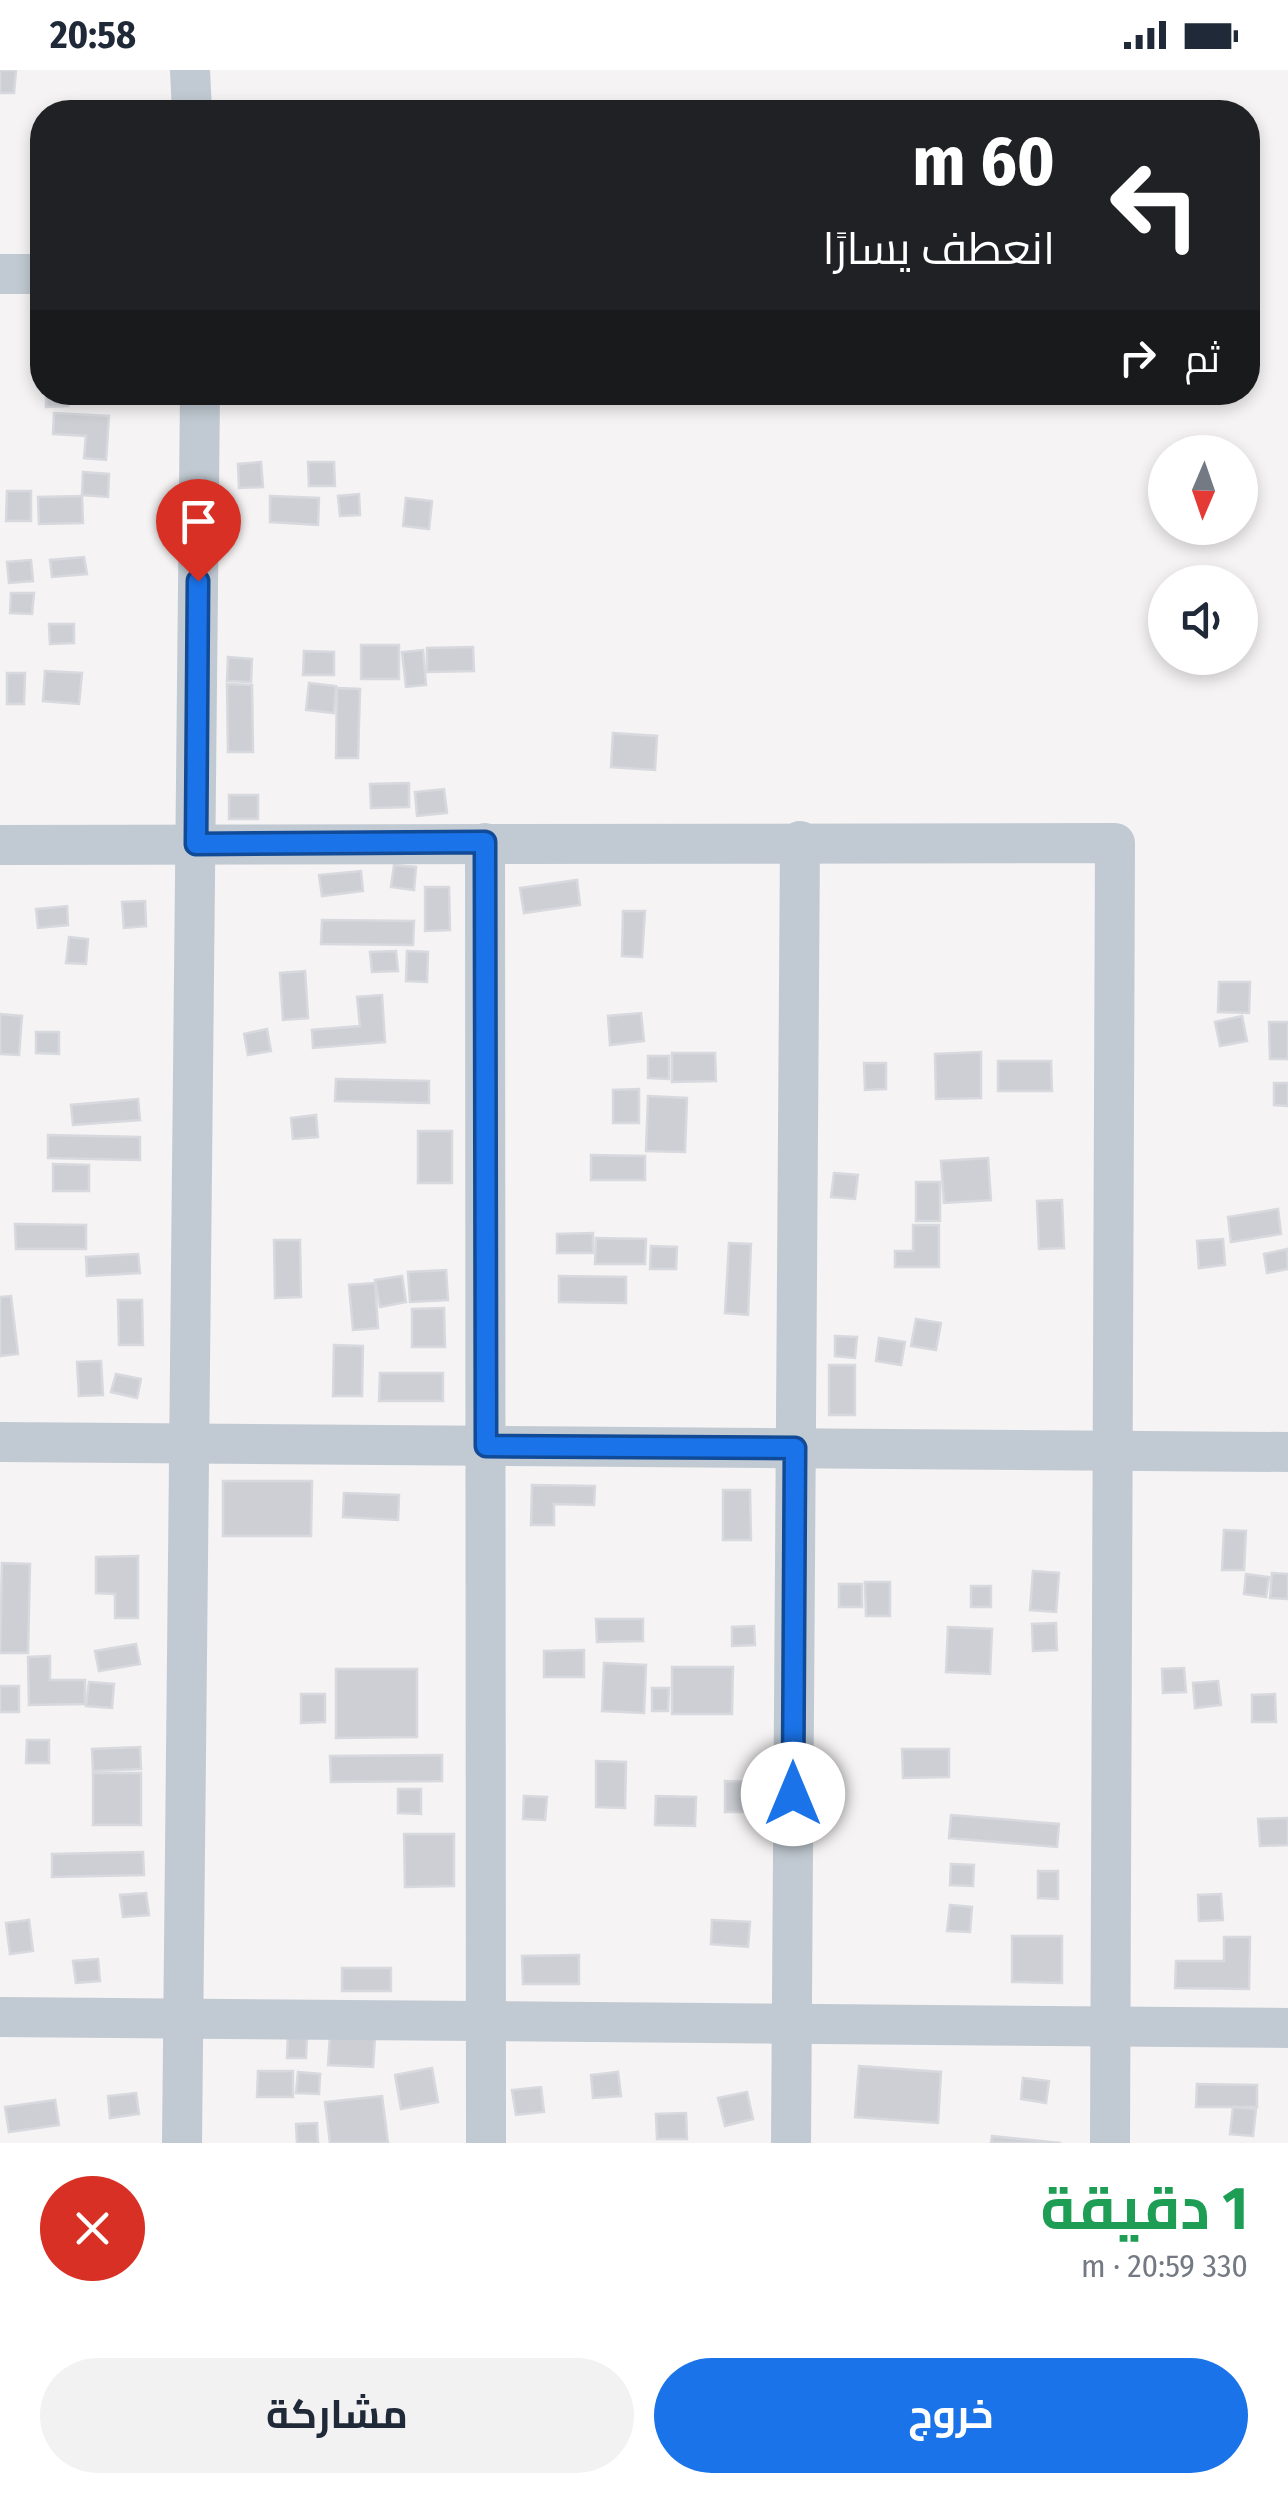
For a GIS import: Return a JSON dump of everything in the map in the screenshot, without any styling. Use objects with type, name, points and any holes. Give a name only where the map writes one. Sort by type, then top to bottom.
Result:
[{"type":"street","points":[[190,70],[191,100]]},
{"type":"street","points":[[0,274],[30,274]]},
{"type":"street","points":[[182,2143],[200,405]]},
{"type":"street","points":[[791,2143],[800,841]]},
{"type":"street","points":[[485,842],[486,2143]]},
{"type":"street","points":[[0,845],[1114,843],[1110,2143]]},
{"type":"street","points":[[0,1442],[1288,1452]]},
{"type":"street","points":[[0,2017],[1288,2028]]},
{"type":"building","points":[[0,70],[16,70],[14,93],[0,93]]},
{"type":"building","points":[[54,413],[109,416],[106,460],[84,458],[86,436],[53,434]]},
{"type":"building","points":[[261,462],[263,487],[239,488],[238,464]]},
{"type":"building","points":[[308,462],[334,462],[335,486],[309,486]]},
{"type":"building","points":[[83,472],[109,474],[108,497],[82,495]]},
{"type":"building","points":[[7,491],[31,491],[31,521],[6,521]]},
{"type":"building","points":[[359,494],[360,515],[340,516],[338,496]]},
{"type":"building","points":[[82,496],[83,523],[39,524],[38,497]]},
{"type":"building","points":[[270,496],[319,498],[318,525],[270,522]]},
{"type":"building","points":[[406,498],[432,501],[429,529],[403,526]]},
{"type":"building","points":[[84,557],[87,574],[52,577],[50,560]]},
{"type":"building","points":[[31,560],[33,581],[9,583],[7,562]]},
{"type":"building","points":[[11,593],[34,593],[32,614],[10,613]]},
{"type":"building","points":[[49,624],[74,624],[74,643],[50,644]]},
{"type":"building","points":[[361,645],[399,645],[399,679],[361,679]]},
{"type":"building","points":[[473,647],[474,671],[427,672],[427,648]]},
{"type":"building","points":[[423,650],[426,685],[406,687],[402,652]]},
{"type":"building","points":[[304,651],[334,652],[334,675],[303,675]]},
{"type":"building","points":[[228,657],[252,659],[251,682],[227,681]]},
{"type":"building","points":[[45,671],[82,673],[79,704],[43,701]]},
{"type":"building","points":[[7,673],[25,673],[24,704],[7,704]]},
{"type":"building","points":[[309,683],[336,686],[334,713],[306,710]]},
{"type":"building","points":[[227,684],[252,685],[253,752],[228,752]]},
{"type":"building","points":[[337,688],[360,689],[358,758],[336,758]]},
{"type":"building","points":[[613,733],[657,736],[655,770],[611,767]]},
{"type":"building","points":[[409,783],[409,807],[371,808],[370,784]]},
{"type":"building","points":[[444,789],[447,813],[417,816],[415,792]]},
{"type":"building","points":[[229,795],[258,795],[258,819],[229,819]]},
{"type":"building","points":[[394,865],[416,867],[414,890],[391,887]]},
{"type":"building","points":[[361,871],[363,891],[322,896],[319,875]]},
{"type":"building","points":[[577,880],[580,905],[524,913],[520,888]]},
{"type":"building","points":[[425,887],[449,887],[450,930],[425,931]]},
{"type":"building","points":[[145,901],[146,926],[124,928],[122,902]]},
{"type":"building","points":[[67,906],[68,925],[38,928],[36,909]]},
{"type":"building","points":[[623,911],[645,911],[642,957],[622,956]]},
{"type":"building","points":[[322,920],[414,921],[413,945],[321,944]]},
{"type":"building","points":[[69,937],[88,939],[86,964],[66,963]]},
{"type":"building","points":[[396,951],[398,971],[372,972],[370,952]]},
{"type":"building","points":[[407,951],[428,952],[427,982],[406,981]]},
{"type":"building","points":[[305,971],[308,1018],[283,1020],[280,973]]},
{"type":"building","points":[[1219,982],[1250,982],[1249,1013],[1218,1012]]},
{"type":"building","points":[[382,995],[385,1042],[313,1048],[312,1030],[360,1026],[357,997]]},
{"type":"building","points":[[641,1013],[644,1041],[610,1045],[608,1016]]},
{"type":"building","points":[[0,1014],[22,1016],[19,1055],[0,1054]]},
{"type":"building","points":[[1242,1016],[1247,1041],[1220,1046],[1215,1022]]},
{"type":"building","points":[[1269,1022],[1288,1022],[1288,1059],[1270,1059]]},
{"type":"building","points":[[267,1029],[271,1051],[248,1055],[244,1034]]},
{"type":"building","points":[[36,1032],[59,1032],[59,1054],[36,1053]]},
{"type":"building","points":[[981,1052],[981,1098],[936,1099],[935,1054]]},
{"type":"building","points":[[672,1053],[715,1053],[716,1081],[672,1082]]},
{"type":"building","points":[[648,1056],[669,1056],[669,1079],[648,1078]]},
{"type":"building","points":[[998,1061],[1051,1061],[1052,1091],[998,1091]]},
{"type":"building","points":[[864,1063],[886,1063],[886,1089],[865,1090]]},
{"type":"building","points":[[336,1079],[429,1081],[429,1103],[335,1101]]},
{"type":"building","points":[[1274,1083],[1288,1083],[1288,1106],[1274,1105]]},
{"type":"building","points":[[639,1089],[639,1123],[613,1123],[613,1090]]},
{"type":"building","points":[[648,1096],[687,1098],[685,1152],[646,1151]]},
{"type":"building","points":[[138,1099],[140,1120],[73,1125],[71,1105]]},
{"type":"building","points":[[316,1115],[318,1137],[293,1139],[291,1118]]},
{"type":"building","points":[[418,1131],[452,1131],[452,1183],[418,1183]]},
{"type":"building","points":[[48,1135],[140,1137],[140,1160],[48,1158]]},
{"type":"building","points":[[591,1155],[645,1156],[645,1180],[591,1180]]},
{"type":"building","points":[[988,1158],[991,1200],[944,1203],[941,1161]]},
{"type":"building","points":[[53,1164],[89,1165],[89,1191],[53,1191]]},
{"type":"building","points":[[834,1173],[858,1175],[855,1199],[831,1197]]},
{"type":"building","points":[[916,1182],[940,1182],[940,1221],[916,1221]]},
{"type":"building","points":[[1062,1200],[1064,1248],[1039,1249],[1037,1201]]},
{"type":"building","points":[[1278,1209],[1281,1234],[1231,1242],[1228,1217]]},
{"type":"building","points":[[15,1224],[86,1225],[86,1249],[16,1249]]},
{"type":"building","points":[[913,1225],[939,1225],[939,1267],[895,1267],[895,1251],[913,1251]]},
{"type":"building","points":[[593,1233],[593,1253],[557,1253],[557,1234]]},
{"type":"building","points":[[596,1238],[646,1239],[645,1264],[595,1264]]},
{"type":"building","points":[[1223,1239],[1225,1265],[1199,1268],[1197,1241]]},
{"type":"building","points":[[274,1240],[300,1240],[301,1297],[275,1298]]},
{"type":"building","points":[[729,1243],[751,1244],[748,1315],[725,1313]]},
{"type":"building","points":[[651,1246],[677,1247],[676,1269],[650,1269]]},
{"type":"building","points":[[1287,1249],[1288,1269],[1267,1273],[1264,1254]]},
{"type":"building","points":[[138,1254],[140,1273],[87,1276],[86,1257]]},
{"type":"building","points":[[446,1270],[448,1300],[410,1302],[408,1272]]},
{"type":"building","points":[[402,1276],[406,1302],[380,1307],[375,1280]]},
{"type":"building","points":[[559,1276],[626,1277],[626,1303],[559,1302]]},
{"type":"building","points":[[375,1283],[378,1328],[353,1330],[349,1285]]},
{"type":"building","points":[[11,1296],[18,1354],[0,1356],[0,1297]]},
{"type":"building","points":[[118,1300],[142,1300],[143,1345],[119,1345]]},
{"type":"building","points":[[444,1308],[445,1347],[412,1347],[412,1309]]},
{"type":"building","points":[[916,1319],[941,1323],[936,1350],[911,1346]]},
{"type":"building","points":[[835,1336],[857,1337],[855,1358],[835,1356]]},
{"type":"building","points":[[879,1338],[905,1342],[901,1365],[876,1361]]},
{"type":"building","points":[[334,1345],[363,1346],[362,1396],[333,1396]]},
{"type":"building","points":[[101,1361],[103,1395],[79,1396],[77,1362]]},
{"type":"building","points":[[829,1365],[855,1365],[855,1415],[829,1415]]},
{"type":"building","points":[[380,1373],[443,1373],[443,1401],[379,1401]]},
{"type":"building","points":[[116,1374],[141,1379],[137,1398],[111,1392]]},
{"type":"building","points":[[223,1481],[312,1481],[311,1536],[223,1536]]},
{"type":"building","points":[[532,1485],[595,1486],[594,1505],[554,1504],[554,1525],[531,1525]]},
{"type":"building","points":[[723,1490],[750,1490],[751,1540],[723,1540]]},
{"type":"building","points":[[344,1493],[399,1495],[398,1520],[343,1517]]},
{"type":"building","points":[[1224,1530],[1246,1531],[1244,1570],[1222,1570]]},
{"type":"building","points":[[138,1556],[138,1618],[115,1618],[115,1594],[96,1593],[96,1557]]},
{"type":"building","points":[[2,1563],[30,1564],[28,1653],[0,1653]]},
{"type":"building","points":[[1033,1571],[1059,1573],[1056,1612],[1030,1610]]},
{"type":"building","points":[[1272,1573],[1288,1574],[1288,1599],[1270,1598]]},
{"type":"building","points":[[1246,1574],[1269,1577],[1266,1597],[1244,1594]]},
{"type":"building","points":[[865,1582],[890,1582],[890,1616],[866,1616]]},
{"type":"building","points":[[839,1584],[862,1584],[862,1607],[839,1607]]},
{"type":"building","points":[[971,1586],[991,1586],[991,1607],[971,1607]]},
{"type":"building","points":[[596,1619],[643,1619],[643,1641],[597,1642]]},
{"type":"building","points":[[1056,1623],[1057,1650],[1033,1651],[1032,1624]]},
{"type":"building","points":[[754,1626],[755,1645],[732,1646],[732,1627]]},
{"type":"building","points":[[948,1627],[992,1629],[990,1674],[946,1672]]},
{"type":"building","points":[[136,1644],[140,1664],[99,1671],[95,1651]]},
{"type":"building","points":[[584,1650],[584,1677],[544,1677],[544,1651]]},
{"type":"building","points":[[50,1656],[50,1680],[85,1680],[85,1704],[29,1705],[28,1657]]},
{"type":"building","points":[[604,1663],[646,1665],[644,1713],[602,1711]]},
{"type":"building","points":[[672,1667],[733,1667],[732,1714],[672,1714]]},
{"type":"building","points":[[1184,1668],[1186,1692],[1163,1693],[1162,1669]]},
{"type":"building","points":[[336,1669],[417,1669],[417,1737],[336,1738]]},
{"type":"building","points":[[1218,1681],[1221,1705],[1195,1708],[1193,1683]]},
{"type":"building","points":[[89,1682],[114,1684],[112,1708],[86,1706]]},
{"type":"building","points":[[0,1686],[19,1686],[19,1712],[0,1712]]},
{"type":"building","points":[[652,1688],[669,1688],[668,1711],[652,1711]]},
{"type":"building","points":[[301,1694],[325,1694],[325,1722],[301,1723]]},
{"type":"building","points":[[1275,1694],[1276,1722],[1252,1722],[1252,1695]]},
{"type":"building","points":[[27,1740],[49,1740],[49,1763],[26,1763]]},
{"type":"building","points":[[140,1747],[141,1769],[93,1771],[92,1749]]},
{"type":"building","points":[[902,1749],[949,1749],[949,1777],[903,1778]]},
{"type":"building","points":[[442,1755],[442,1781],[331,1782],[330,1756]]},
{"type":"building","points":[[596,1761],[626,1762],[625,1808],[596,1807]]},
{"type":"building","points":[[93,1773],[141,1773],[141,1825],[93,1825]]},
{"type":"building","points":[[725,1781],[754,1782],[754,1812],[725,1812]]},
{"type":"building","points":[[398,1789],[421,1789],[421,1814],[398,1813]]},
{"type":"building","points":[[524,1796],[547,1797],[545,1820],[523,1819]]},
{"type":"building","points":[[656,1796],[696,1797],[695,1826],[655,1825]]},
{"type":"building","points":[[951,1815],[1059,1824],[1057,1847],[949,1838]]},
{"type":"building","points":[[1288,1818],[1288,1845],[1260,1846],[1258,1819]]},
{"type":"building","points":[[404,1834],[454,1834],[454,1886],[405,1887]]},
{"type":"building","points":[[143,1852],[144,1875],[52,1877],[52,1854]]},
{"type":"building","points":[[951,1864],[974,1865],[973,1886],[950,1885]]},
{"type":"building","points":[[1038,1871],[1058,1871],[1058,1899],[1038,1898]]},
{"type":"building","points":[[146,1893],[149,1915],[123,1917],[120,1895]]},
{"type":"building","points":[[1221,1894],[1223,1920],[1199,1921],[1198,1895]]},
{"type":"building","points":[[950,1905],[972,1907],[970,1932],[947,1931]]},
{"type":"building","points":[[29,1920],[33,1951],[10,1954],[6,1923]]},
{"type":"building","points":[[712,1920],[750,1922],[748,1947],[711,1944]]},
{"type":"building","points":[[1012,1936],[1062,1936],[1062,1983],[1012,1982]]},
{"type":"building","points":[[1224,1937],[1250,1937],[1249,1989],[1175,1988],[1176,1961],[1224,1961]]},
{"type":"building","points":[[579,1955],[579,1984],[523,1984],[522,1956]]},
{"type":"building","points":[[98,1959],[100,1981],[76,1983],[73,1961]]},
{"type":"building","points":[[342,1968],[391,1968],[391,1991],[342,1991]]},
{"type":"building","points":[[288,2031],[307,2032],[306,2058],[287,2058]]},
{"type":"building","points":[[330,2035],[375,2037],[373,2067],[328,2065]]},
{"type":"building","points":[[859,2066],[941,2072],[938,2123],[855,2117]]},
{"type":"building","points":[[432,2068],[438,2102],[401,2109],[395,2075]]},
{"type":"building","points":[[258,2071],[293,2071],[293,2097],[257,2097]]},
{"type":"building","points":[[298,2072],[320,2074],[319,2094],[296,2093]]},
{"type":"building","points":[[618,2072],[621,2096],[593,2098],[591,2075]]},
{"type":"building","points":[[1023,2078],[1049,2081],[1046,2103],[1021,2099]]},
{"type":"building","points":[[1197,2084],[1257,2085],[1257,2107],[1196,2107]]},
{"type":"building","points":[[541,2087],[544,2112],[516,2115],[512,2090]]},
{"type":"building","points":[[747,2092],[753,2119],[725,2126],[718,2098]]},
{"type":"building","points":[[136,2093],[139,2114],[110,2118],[108,2096]]},
{"type":"building","points":[[382,2096],[388,2143],[330,2143],[325,2102]]},
{"type":"building","points":[[55,2100],[59,2125],[9,2132],[5,2107]]},
{"type":"building","points":[[1233,2107],[1256,2109],[1253,2136],[1230,2134]]},
{"type":"building","points":[[686,2113],[687,2139],[657,2139],[656,2114]]},
{"type":"building","points":[[317,2123],[318,2143],[297,2143],[296,2124]]},
{"type":"building","points":[[992,2136],[1061,2143],[991,2143]]},
{"type":"route","points":[[198,581],[196,844],[485,842],[486,1446],[795,1448],[793,1794]]}]
